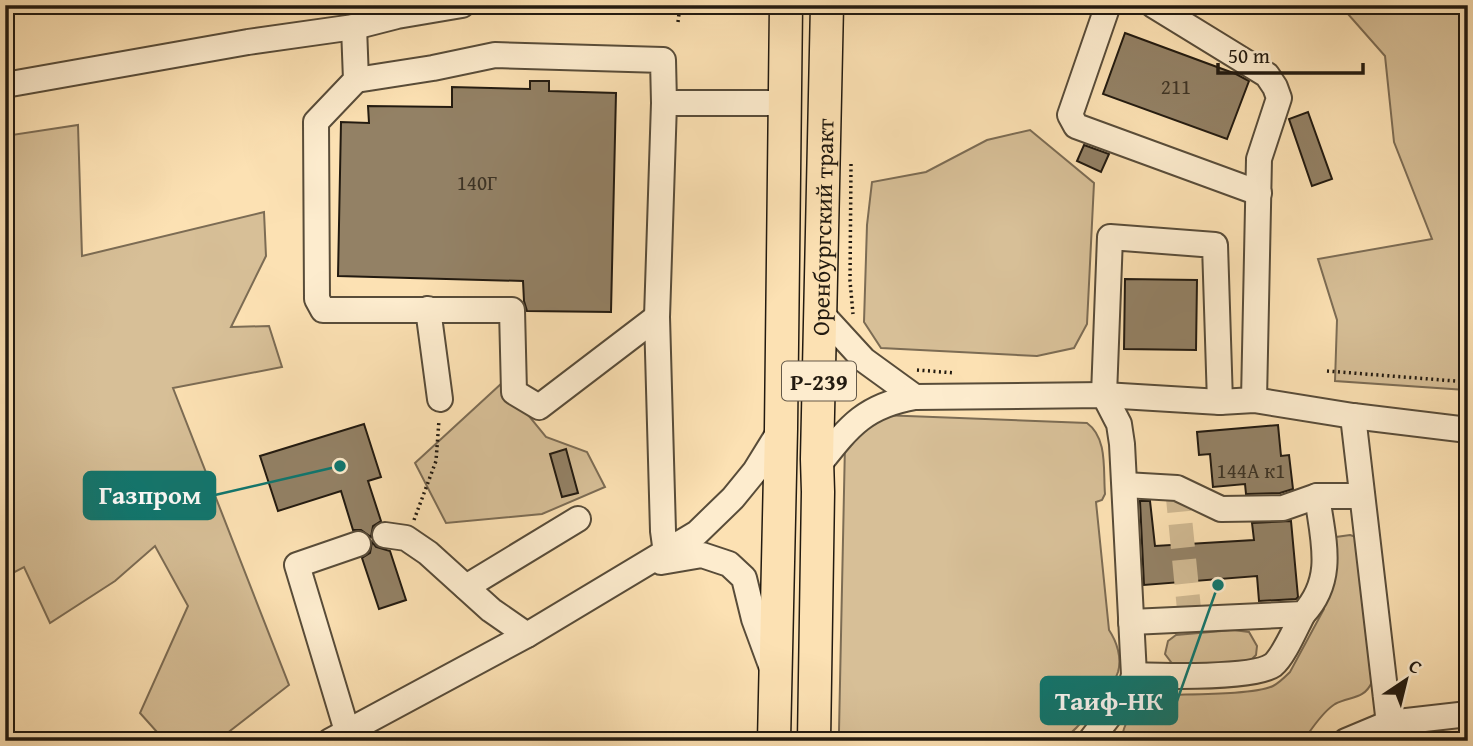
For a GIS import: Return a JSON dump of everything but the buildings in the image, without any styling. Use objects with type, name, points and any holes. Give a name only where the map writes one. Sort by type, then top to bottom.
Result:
[{"type":"main road","name":"Оренбургский тракт","points":[[774,741],[786,5]]},
{"type":"main road","name":"Оренбургский тракт","points":[[814,741],[827,5]]},
{"type":"street","points":[[5,85],[248,42],[354,27],[399,11],[462,5]]},
{"type":"street","points":[[1108,5],[1070,115],[1076,126],[1259,193]]},
{"type":"street","points":[[1153,5],[1267,75],[1279,98],[1259,159],[1254,400]]},
{"type":"street","points":[[354,27],[356,80]]},
{"type":"street","points":[[656,559],[663,531],[657,317],[663,60],[495,55],[356,80],[316,122],[317,299],[323,310],[512,310],[514,393],[539,407],[657,317]]},
{"type":"street","points":[[664,103],[785,103]]},
{"type":"street","points":[[1090,741],[1130,689],[1134,675],[1125,485],[1119,424],[1104,395],[1110,237],[1215,245],[1220,402]]},
{"type":"street","points":[[428,309],[440,399]]},
{"type":"street","points":[[820,312],[864,360],[915,397]]},
{"type":"street","points":[[817,467],[849,427],[862,416],[894,400],[915,397],[1104,395],[1220,402],[1254,400],[1353,416],[1468,430]]},
{"type":"street","points":[[1353,416],[1390,732]]},
{"type":"street","points":[[358,544],[297,565],[338,736],[527,635],[697,534],[733,498],[755,471],[781,429]]},
{"type":"street","points":[[1125,485],[1177,488],[1221,509],[1283,508],[1317,496],[1362,496]]},
{"type":"street","points":[[1134,675],[1192,676],[1264,671],[1276,663],[1303,614],[1320,593],[1326,563],[1317,496]]},
{"type":"street","points":[[466,587],[578,519]]},
{"type":"street","points":[[396,536],[428,553],[491,610],[527,635]]},
{"type":"street","points":[[656,559],[702,555],[729,564],[744,578],[754,619],[776,678]]},
{"type":"street","points":[[1131,622],[1303,614]]},
{"type":"street","points":[[1346,741],[1468,714]]},
{"type":"path","points":[[678,22],[680,5]]},
{"type":"path","points":[[851,160],[850,281],[853,315]]},
{"type":"path","points":[[907,369],[968,374]]},
{"type":"path","points":[[1327,371],[1468,382]]},
{"type":"path","points":[[396,536],[436,461],[440,399]]},
{"type":"shaded area","points":[[1340,5],[1468,5],[1468,392],[1335,381],[1337,320],[1318,259],[1432,239],[1394,142],[1385,56]]},
{"type":"shaded area","points":[[78,125],[82,256],[264,212],[266,256],[231,327],[269,326],[282,367],[173,388],[289,685],[217,741],[165,741],[140,713],[188,606],[155,546],[115,581],[50,623],[24,567],[5,577],[5,136]]},
{"type":"shaded area","points":[[1030,130],[1094,183],[1087,324],[1074,348],[1037,356],[881,348],[864,322],[867,225],[872,182],[926,172],[987,140]]},
{"type":"shaded area","points":[[502,383],[546,437],[587,452],[605,487],[542,514],[446,523],[415,463]]},
{"type":"shaded area","points":[[881,415],[1087,423],[1094,429],[1103,456],[1105,494],[1102,500],[1096,502],[1109,630],[1118,650],[1119,667],[1102,699],[1062,741],[842,741],[839,731],[845,444]]},
{"type":"shaded area","points":[[1350,535],[1356,537],[1372,682],[1365,692],[1330,707],[1304,739],[1122,741],[1130,717],[1159,698],[1167,695],[1252,691],[1273,686],[1284,678],[1290,672],[1324,609],[1329,538]]},
{"type":"shaded area","points":[[1233,630],[1249,632],[1257,646],[1256,655],[1248,663],[1174,666],[1165,654],[1168,641],[1176,635]]},
{"type":"tunnel","points":[[1177,488],[1190,619]]},
{"type":"place","name":"Газпром","points":[[340,466]]},
{"type":"place","name":"Таиф-НК","points":[[1218,585]]}]
